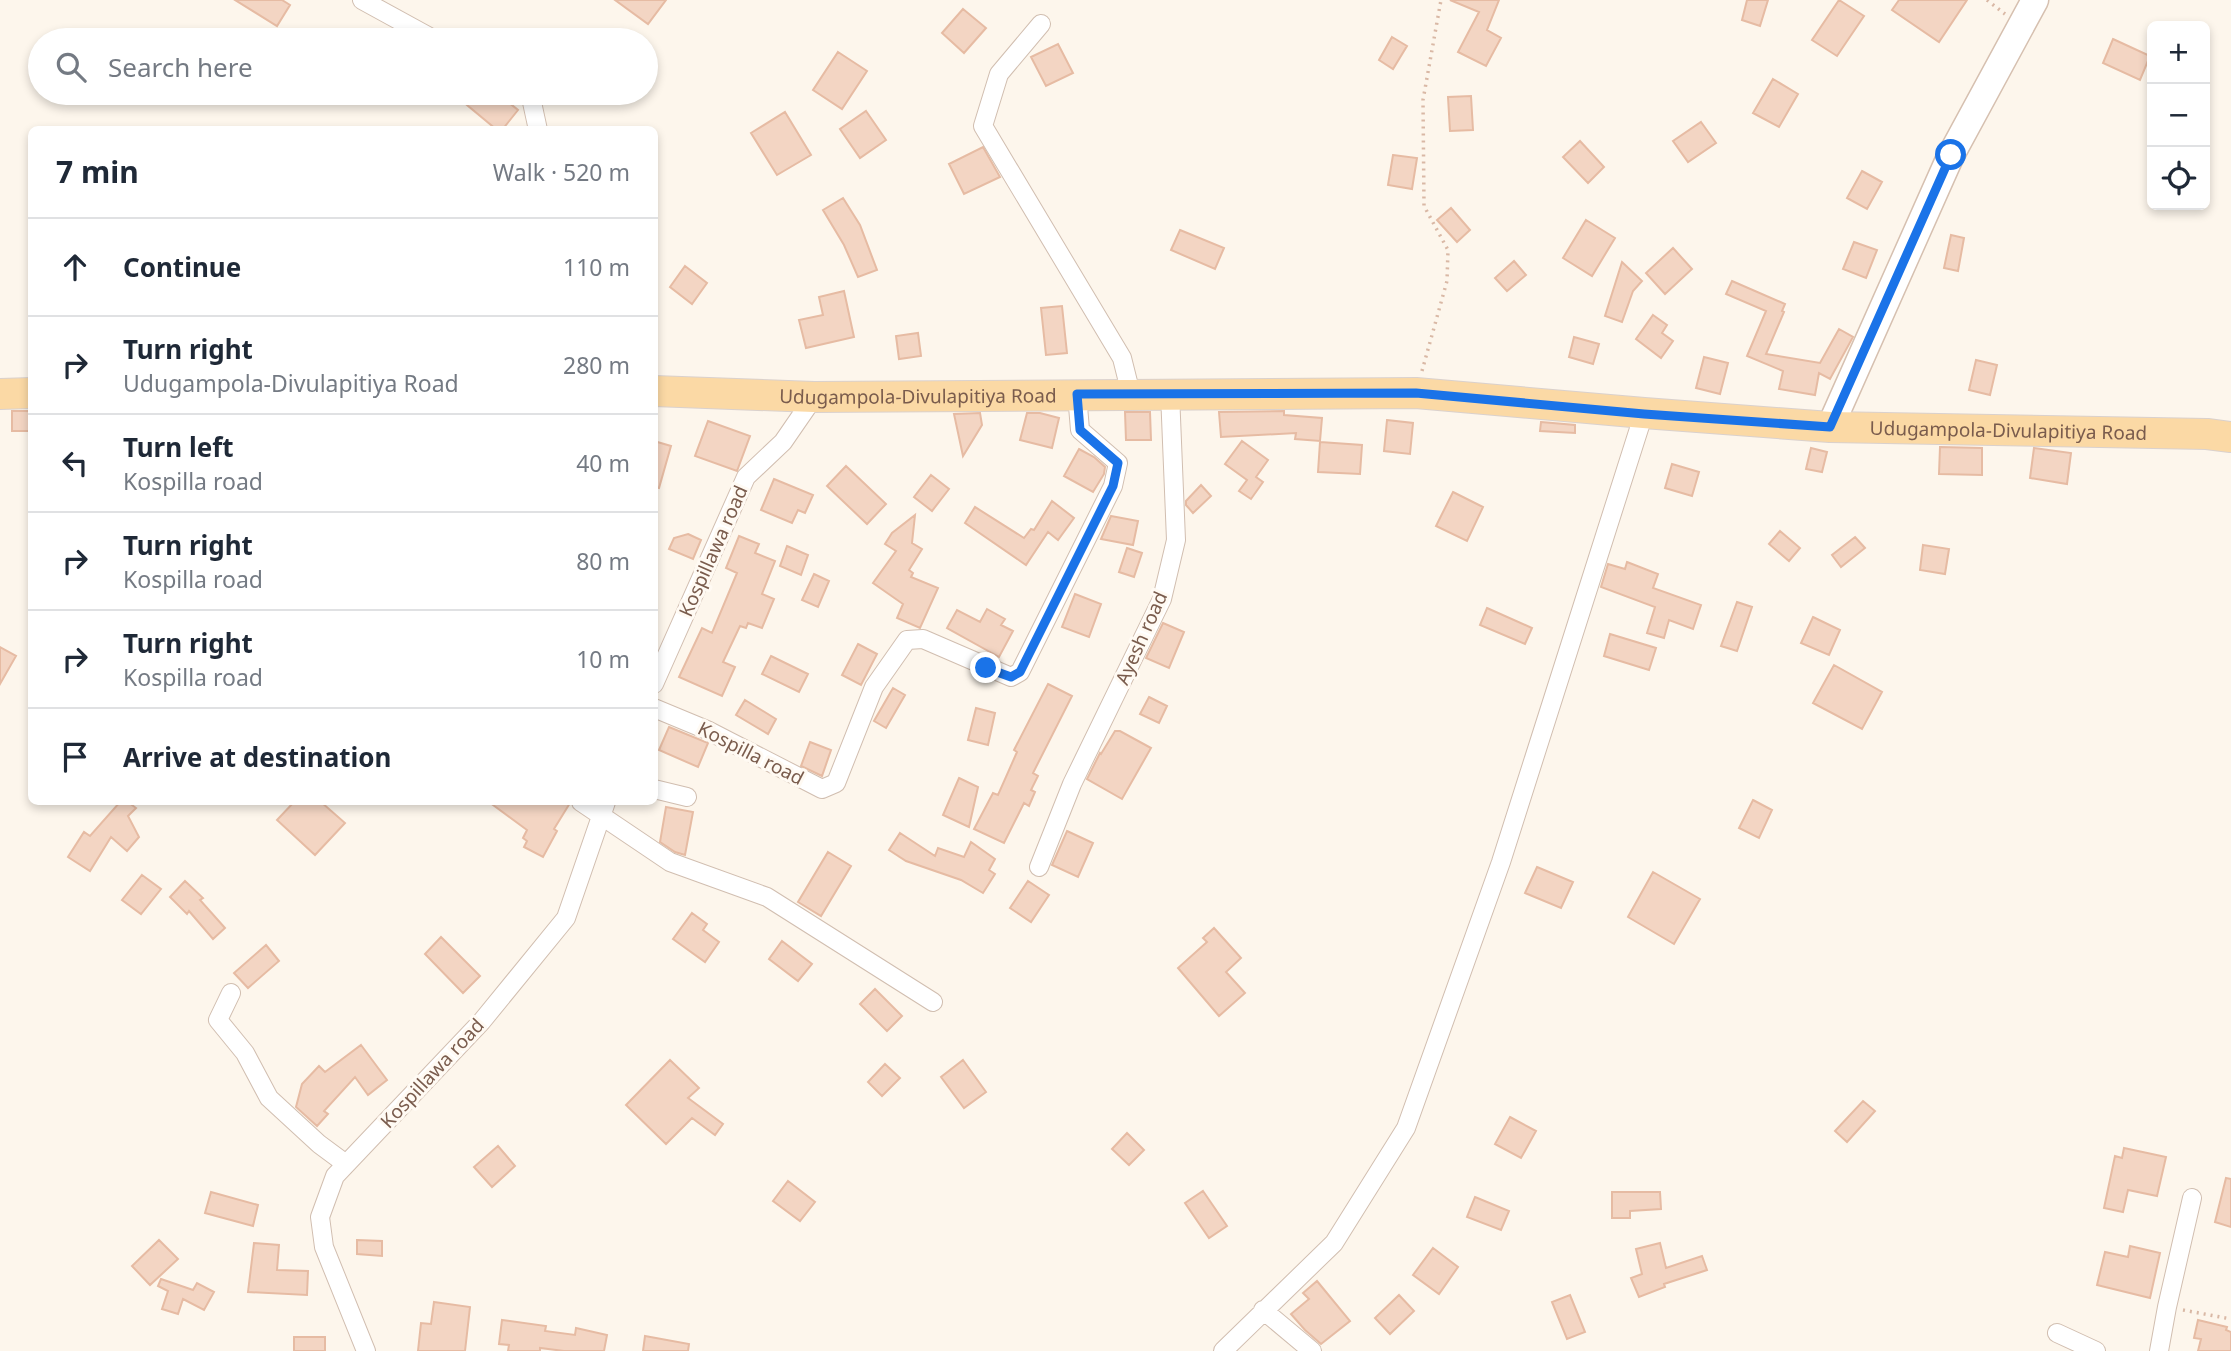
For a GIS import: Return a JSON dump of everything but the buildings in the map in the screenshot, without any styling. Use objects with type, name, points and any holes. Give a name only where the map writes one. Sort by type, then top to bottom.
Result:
[{"type":"main road","name":"Udugampola-Divulapitiya Road","points":[[658,391],[814,397],[1416,393],[1644,414],[1830,427],[2207,434],[2231,437]]},
{"type":"main road","points":[[0,394],[28,393]]},
{"type":"street","points":[[362,0],[413,28]]},
{"type":"street","points":[[1830,427],[1951,155],[2035,0]]},
{"type":"street","points":[[1041,24],[999,74],[983,126],[1122,358],[1131,394]]},
{"type":"street","points":[[533,105],[537,126]]},
{"type":"street","name":"Ayesh road","points":[[1039,867],[1072,784],[1162,598],[1176,540],[1170,393]]},
{"type":"street","name":"Kospilla road","points":[[658,710],[707,730],[822,789],[836,783],[874,687],[907,640],[923,639],[1011,677],[1020,672],[1113,486],[1118,463],[1080,430],[1077,394]]},
{"type":"street","name":"Kospillawa road","points":[[658,675],[746,477],[783,442],[814,397]]},
{"type":"street","points":[[1223,1351],[1334,1243],[1406,1128],[1501,862],[1644,414]]},
{"type":"street","points":[[658,790],[687,797]]},
{"type":"street","points":[[603,808],[670,862],[767,897],[933,1002]]},
{"type":"street","name":"Kospillawa road","points":[[366,1351],[324,1247],[320,1216],[335,1176],[482,1021],[566,918],[603,808]]},
{"type":"street","points":[[231,993],[218,1020],[245,1053],[270,1098],[319,1144],[346,1164]]},
{"type":"street","points":[[2159,1351],[2192,1198]]},
{"type":"street","points":[[1263,1310],[1312,1351]]},
{"type":"street","points":[[2057,1333],[2096,1351]]},
{"type":"path","points":[[1416,393],[1447,281],[1448,250],[1424,206],[1423,100],[1441,0]]},
{"type":"path","points":[[2167,1307],[2231,1319]]},
{"type":"route","points":[[986,668],[1011,677],[1020,672],[1113,486],[1118,463],[1080,430],[1077,394],[1416,393],[1644,414],[1830,427],[1951,155]]}]
